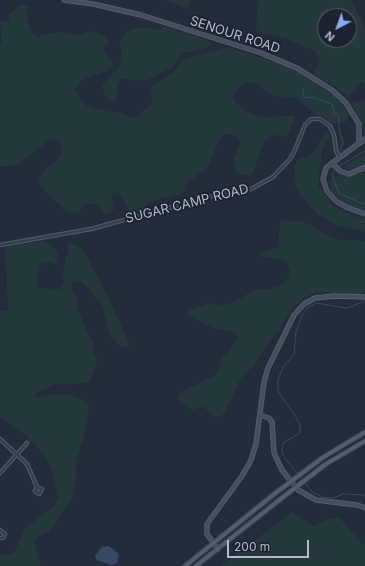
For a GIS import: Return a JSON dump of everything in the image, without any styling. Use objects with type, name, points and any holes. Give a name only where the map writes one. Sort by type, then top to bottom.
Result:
[{"type":"main road","name":"SENOUR ROAD","points":[[64,0],[93,4],[141,15],[261,53],[297,68],[332,90],[346,103],[359,124],[359,143]]},
{"type":"main road","points":[[365,139],[332,163],[324,175],[323,182],[327,191],[346,207],[365,214]]},
{"type":"main road","points":[[332,163],[340,171],[350,174],[365,167]]},
{"type":"main road","points":[[218,549],[207,534],[207,524],[247,469],[256,444],[264,382],[268,368],[279,343],[300,308],[309,300],[320,297],[365,297]]},
{"type":"main road","points":[[260,415],[269,418],[272,422],[274,453],[282,470],[298,490],[316,500],[357,505],[365,508]]},
{"type":"main road","points":[[184,566],[322,458],[365,432]]},
{"type":"main road","points":[[196,566],[326,464],[365,441]]},
{"type":"street","name":"SUGAR CAMP ROAD","points":[[0,245],[91,229],[212,196],[251,189],[268,180],[283,166],[294,152],[305,125],[311,119],[325,122],[333,130],[336,150],[339,157]]},
{"type":"street","points":[[0,439],[18,454],[27,464],[37,487]]},
{"type":"street","points":[[0,473],[27,443]]},
{"type":"street","points":[[0,531],[4,536],[0,538]]},
{"type":"green space","points":[[163,0],[191,0],[188,9]]},
{"type":"green space","points":[[258,0],[352,0],[355,8],[317,8],[317,48],[357,48],[357,12],[365,30],[365,86],[360,83],[348,96],[314,73],[320,60],[315,51],[287,39],[256,31]]},
{"type":"green space","points":[[22,4],[29,7],[26,14],[32,33],[37,37],[44,34],[64,32],[82,35],[89,31],[96,32],[106,37],[109,43],[104,48],[105,53],[113,61],[113,65],[108,71],[88,77],[79,83],[75,89],[80,99],[87,106],[105,111],[122,113],[131,118],[136,118],[153,102],[150,89],[152,86],[174,72],[181,62],[185,59],[228,47],[286,66],[302,74],[334,96],[347,111],[349,119],[345,122],[334,124],[313,112],[297,98],[276,96],[269,94],[259,85],[253,83],[243,83],[233,95],[233,100],[247,112],[261,117],[293,116],[295,118],[287,137],[274,135],[265,140],[253,173],[250,176],[239,174],[234,169],[234,159],[240,143],[239,139],[234,135],[228,134],[223,135],[218,142],[207,169],[187,182],[185,191],[181,194],[148,202],[142,210],[131,212],[118,193],[113,192],[111,198],[114,209],[111,213],[105,215],[97,205],[88,203],[83,205],[79,212],[73,213],[66,211],[45,191],[38,182],[42,172],[56,161],[60,155],[62,145],[60,142],[55,139],[48,141],[18,164],[0,167],[0,47],[2,42],[0,22],[9,21],[9,14]]},
{"type":"green space","points":[[143,27],[161,30],[164,27],[204,39],[212,44],[206,48],[183,53],[171,68],[148,80],[133,81],[121,78],[118,84],[117,100],[114,102],[105,96],[102,85],[120,66],[122,51],[119,44],[120,40],[125,33],[134,28]]},
{"type":"green space","points":[[365,100],[365,127],[351,103]]},
{"type":"green space","points":[[327,133],[329,134],[330,138],[325,144],[322,152],[318,185],[333,205],[348,214],[365,219],[365,232],[336,225],[317,214],[300,194],[294,181],[296,161],[299,158],[310,156]]},
{"type":"green space","points":[[365,153],[365,164],[350,170],[342,168]]},
{"type":"green space","points":[[365,169],[365,211],[343,202],[331,191],[330,180],[334,176],[351,176]]},
{"type":"green space","points":[[281,220],[297,221],[309,224],[328,236],[339,240],[357,240],[365,242],[365,291],[359,295],[325,292],[314,293],[302,299],[292,308],[279,331],[273,336],[254,365],[241,378],[224,414],[219,417],[213,416],[204,407],[199,407],[193,410],[187,408],[177,398],[178,394],[214,376],[218,372],[222,358],[236,341],[237,337],[231,332],[212,328],[193,318],[188,315],[188,310],[209,303],[220,305],[232,303],[256,289],[268,289],[280,286],[289,278],[290,269],[286,260],[261,257],[258,254],[280,247],[278,238]]},
{"type":"green space","points":[[44,241],[54,248],[58,254],[57,263],[42,263],[39,267],[37,285],[40,288],[61,289],[64,282],[63,272],[66,256],[69,253],[67,244],[69,242],[79,247],[85,253],[106,293],[130,345],[121,347],[118,345],[109,333],[102,305],[85,285],[80,281],[75,281],[72,284],[72,289],[77,298],[78,310],[88,335],[94,344],[94,353],[97,359],[96,365],[89,383],[54,385],[35,393],[35,397],[39,398],[49,395],[69,394],[86,402],[89,407],[83,440],[75,465],[77,473],[72,499],[49,532],[37,537],[35,542],[41,566],[0,566],[0,554],[11,555],[14,552],[26,527],[54,506],[58,498],[53,474],[46,457],[24,433],[0,417],[0,311],[8,310],[5,247]]},
{"type":"green space","points":[[292,512],[314,526],[328,519],[340,518],[362,544],[365,544],[365,566],[221,566]]},
{"type":"water","points":[[109,546],[119,554],[117,563],[112,565],[96,560],[95,556],[102,547]]},
{"type":"waterway","points":[[303,89],[304,98],[312,97],[332,104],[334,112],[339,117],[339,130],[343,143],[340,151]]},
{"type":"waterway","points":[[338,167],[365,151]]},
{"type":"waterway","points":[[335,169],[332,176],[339,193],[365,205]]},
{"type":"waterway","points":[[303,480],[284,457],[282,451],[283,443],[300,433],[300,425],[278,391],[278,379],[284,366],[294,355],[296,332],[302,315],[308,307],[316,303],[347,308],[365,301]]},
{"type":"waterway","points":[[305,482],[312,492],[322,497],[333,498],[343,494],[365,495]]}]
